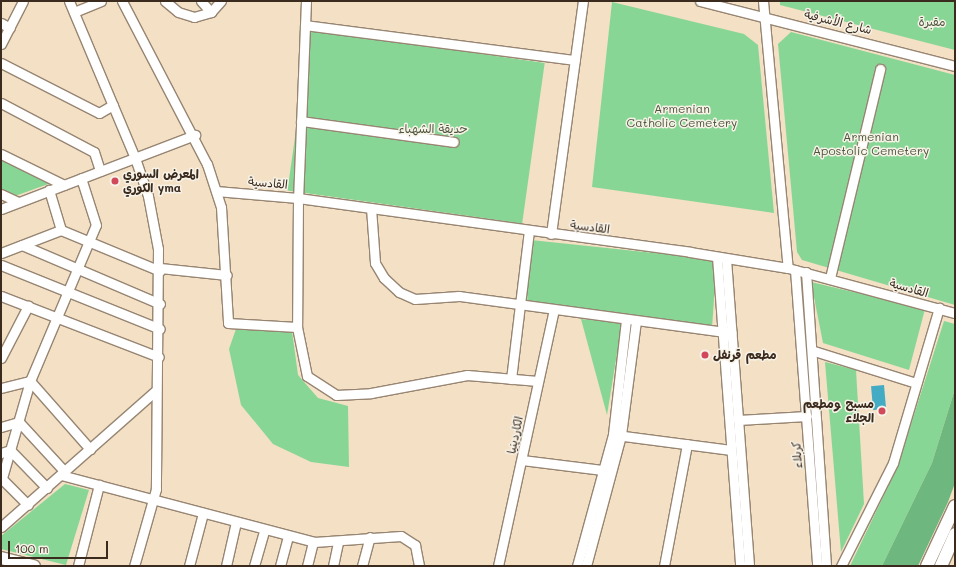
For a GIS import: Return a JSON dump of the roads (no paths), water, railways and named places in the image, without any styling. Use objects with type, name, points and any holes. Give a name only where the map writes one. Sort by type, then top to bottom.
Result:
[{"type":"main road","points":[[927,566],[955,506]]},
{"type":"main road","points":[[941,566],[955,534]]},
{"type":"main road","points":[[1,558],[19,564],[34,566]]},
{"type":"street","points":[[1,44],[23,1]]},
{"type":"street","points":[[69,1],[135,158],[148,196],[160,269],[160,329],[159,357],[155,391],[153,499],[134,566]]},
{"type":"street","points":[[74,12],[101,1]]},
{"type":"street","points":[[122,1],[195,135],[216,191],[221,207],[227,275],[228,323],[297,327]]},
{"type":"street","points":[[165,1],[178,12],[194,17],[211,12],[222,1]]},
{"type":"street","points":[[201,1],[211,12]]},
{"type":"street","points":[[306,1],[298,198],[297,327],[307,376],[336,395],[371,393],[467,375],[538,381]]},
{"type":"street","points":[[550,234],[583,1]]},
{"type":"street","name":"شارع الأشرفية","points":[[700,1],[955,66]]},
{"type":"street","name":"كربلاء","points":[[763,1],[792,269],[806,416],[817,566]]},
{"type":"street","points":[[1,23],[10,28]]},
{"type":"street","points":[[305,25],[575,60]]},
{"type":"street","points":[[1,63],[99,113],[113,105]]},
{"type":"street","points":[[830,278],[880,69]]},
{"type":"street","points":[[1,103],[94,152],[100,171]]},
{"type":"street","points":[[301,121],[454,142]]},
{"type":"street","points":[[1,209],[195,135]]},
{"type":"street","points":[[1,154],[64,185]]},
{"type":"street","points":[[28,505],[1,478],[19,422],[30,381],[58,318],[96,225],[81,178]]},
{"type":"street","points":[[49,190],[61,230]]},
{"type":"street","name":"القادسية","points":[[216,191],[298,198],[792,269],[830,278],[955,313]]},
{"type":"street","points":[[1,194],[18,202]]},
{"type":"street","points":[[371,208],[375,263],[384,278],[399,292],[414,299],[459,296],[520,303],[727,333]]},
{"type":"street","points":[[1,253],[61,230],[160,269],[227,275]]},
{"type":"street","points":[[511,378],[529,231]]},
{"type":"street","points":[[22,245],[160,304]]},
{"type":"street","points":[[722,258],[727,333],[731,450],[740,566]]},
{"type":"street","points":[[1,265],[160,329]]},
{"type":"street","name":"كربلاء","points":[[806,272],[814,351],[826,566]]},
{"type":"street","points":[[1,296],[159,357]]},
{"type":"street","points":[[1,358],[28,306]]},
{"type":"street","name":"الكاردينيا","points":[[498,566],[554,308]]},
{"type":"street","points":[[841,566],[893,463],[939,308]]},
{"type":"street","points":[[586,566],[617,435],[631,320]]},
{"type":"street","points":[[727,333],[738,420],[749,566]]},
{"type":"street","points":[[814,351],[916,383]]},
{"type":"street","points":[[1,388],[30,381]]},
{"type":"street","points":[[30,381],[90,450]]},
{"type":"street","points":[[1,528],[155,391]]},
{"type":"street","points":[[738,420],[806,416]]},
{"type":"street","points":[[1,427],[19,422]]},
{"type":"street","points":[[19,422],[63,473],[99,485],[313,542],[338,542],[391,535],[409,539],[418,565]]},
{"type":"street","points":[[617,435],[731,450]]},
{"type":"street","points":[[664,566],[688,444]]},
{"type":"street","points":[[1,453],[10,450]]},
{"type":"street","points":[[10,450],[47,488]]},
{"type":"street","points":[[522,460],[608,471]]},
{"type":"street","points":[[577,566],[608,471]]},
{"type":"street","points":[[78,566],[99,485]]},
{"type":"street","points":[[188,566],[203,513]]},
{"type":"street","points":[[226,566],[236,522]]},
{"type":"street","points":[[254,566],[264,530]]},
{"type":"street","points":[[280,566],[288,536]]},
{"type":"street","points":[[362,566],[370,537]]},
{"type":"street","points":[[307,566],[313,542]]},
{"type":"street","points":[[333,566],[338,542]]},
{"type":"water","points":[[884,385],[886,409],[873,410],[871,386]]},
{"type":"place","name":"المعرض السوري الكوري yma","points":[[115,181]]},
{"type":"place","name":"مطعم قرنفل","points":[[705,355]]},
{"type":"place","name":"مسبح ومطعم الجلاء","points":[[882,411]]},
{"type":"park label","name":"مقبرة","points":[[932,22]]},
{"type":"park label","name":"Armenian Catholic Cemetery","points":[[682,116]]},
{"type":"park label","name":"حديقة الشهباء","points":[[433,129]]},
{"type":"park label","name":"Armenian Apostolic Cemetery","points":[[871,144]]}]
